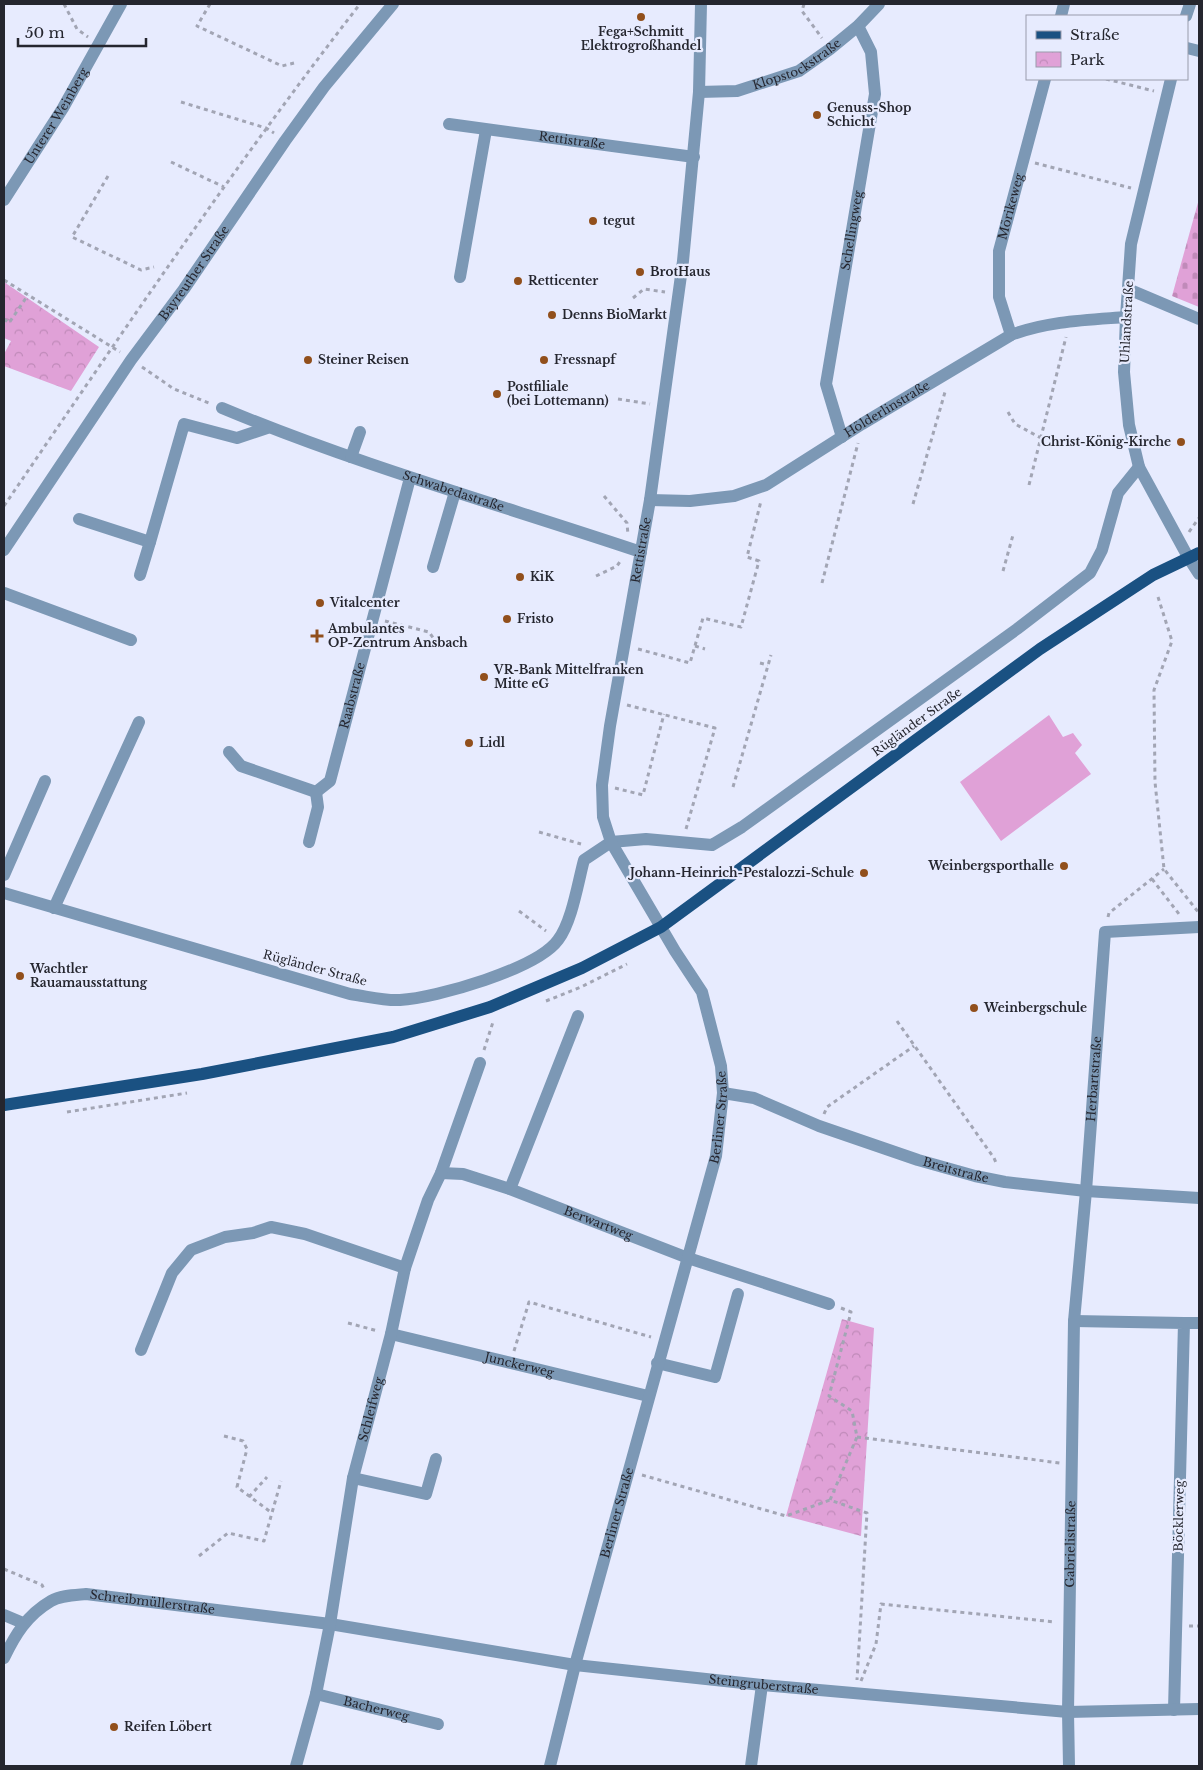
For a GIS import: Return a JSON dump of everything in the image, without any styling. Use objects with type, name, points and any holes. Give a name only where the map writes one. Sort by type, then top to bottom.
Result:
[{"type":"main road","name":"Rügländer Straße","points":[[4,1105],[202,1074],[393,1037],[490,1007],[582,968],[661,927],[1040,649],[1153,575],[1194,555]]},
{"type":"street","name":"Unterer Weinberg","points":[[4,200],[63,108],[121,4]]},
{"type":"street","name":"Bayreuther Straße","points":[[4,550],[131,360],[184,289],[318,94],[393,4]]},
{"type":"street","name":"Rettistraße","points":[[661,927],[612,842],[603,817],[602,784],[625,646],[635,550],[650,500],[683,261],[699,92],[702,4]]},
{"type":"street","name":"Klopstockstraße","points":[[699,92],[737,91],[799,71],[858,26],[879,4]]},
{"type":"street","name":"Schellingweg","points":[[842,437],[826,384],[875,94],[871,52],[858,26]]},
{"type":"street","name":"Mörikeweg","points":[[1011,335],[999,298],[999,250],[1045,80]]},
{"type":"street","name":"Uhlandstraße","points":[[1171,80],[1131,244],[1124,372],[1129,426],[1139,467],[1194,555],[1199,574]]},
{"type":"street","name":"Rettistraße","points":[[449,124],[694,157]]},
{"type":"street","points":[[460,277],[486,130]]},
{"type":"street","points":[[1128,289],[1199,319]]},
{"type":"street","name":"Hölderlinstraße","points":[[650,500],[690,501],[734,496],[766,485],[862,424],[1011,335],[1031,328],[1070,321],[1126,317]]},
{"type":"street","name":"Schwabedastraße","points":[[222,408],[267,428],[410,478],[635,550]]},
{"type":"street","points":[[140,575],[184,424],[237,438],[267,428]]},
{"type":"street","points":[[351,457],[360,432]]},
{"type":"street","points":[[612,842],[646,839],[712,846],[742,827],[1090,573],[1102,550],[1118,492],[1139,467]]},
{"type":"street","name":"Raabstraße","points":[[316,792],[330,781],[410,478]]},
{"type":"street","points":[[433,567],[455,492]]},
{"type":"street","points":[[79,519],[150,542]]},
{"type":"street","points":[[4,593],[131,640]]},
{"type":"street","points":[[54,908],[139,722]]},
{"type":"street","points":[[229,752],[241,766],[316,792],[318,807],[309,842]]},
{"type":"street","points":[[4,875],[45,781]]},
{"type":"street","name":"Rügländer Straße","points":[[4,893],[350,994],[399,1000],[444,993],[493,977],[545,952],[558,941],[565,929],[584,860],[612,842]]},
{"type":"street","name":"Berliner Straße","points":[[550,1766],[575,1665],[648,1396],[716,1156],[723,1092],[721,1066],[702,992],[661,927]]},
{"type":"street","points":[[1105,932],[1195,927]]},
{"type":"street","name":"Herbartstraße","points":[[1074,1321],[1086,1191],[1105,932]]},
{"type":"street","points":[[510,1189],[578,1016]]},
{"type":"street","name":"Schleifweg","points":[[296,1766],[316,1694],[330,1624],[353,1478],[391,1334],[405,1268],[428,1200],[441,1173],[480,1063]]},
{"type":"street","name":"Breitstraße","points":[[723,1092],[754,1098],[819,1126],[918,1160],[1005,1182],[1086,1191],[1199,1198]]},
{"type":"street","name":"Berwartweg","points":[[441,1173],[463,1174],[510,1189],[688,1258]]},
{"type":"street","points":[[142,1350],[172,1274],[191,1250],[225,1237],[253,1233],[270,1227],[305,1234],[405,1268]]},
{"type":"street","points":[[688,1258],[829,1304]]},
{"type":"street","points":[[657,1363],[715,1378],[738,1294]]},
{"type":"street","points":[[1074,1321],[1199,1323]]},
{"type":"street","name":"Gabrielistraße","points":[[1069,1766],[1070,1464],[1074,1321]]},
{"type":"street","name":"Böcklerweg","points":[[1174,1710],[1184,1323]]},
{"type":"street","name":"Junckerweg","points":[[391,1334],[648,1396]]},
{"type":"street","points":[[353,1478],[426,1494],[436,1459]]},
{"type":"street","name":"Schreibmüllerstraße","points":[[4,1658],[23,1623],[51,1601],[64,1596],[86,1594],[330,1624]]},
{"type":"street","points":[[4,1615],[23,1623]]},
{"type":"street","name":"Steingruberstraße","points":[[330,1624],[575,1665],[762,1685],[1068,1712],[1199,1709]]},
{"type":"street","points":[[751,1766],[762,1685]]},
{"type":"street","name":"Bacherweg","points":[[316,1694],[438,1724]]},
{"type":"path","points":[[64,4],[77,29],[99,44]]},
{"type":"path","points":[[210,4],[197,26],[282,66],[294,63]]},
{"type":"path","points":[[4,506],[224,187],[360,4]]},
{"type":"path","points":[[804,4],[802,10],[830,49]]},
{"type":"path","points":[[1110,80],[1167,94]]},
{"type":"path","points":[[180,102],[266,128]]},
{"type":"path","points":[[1024,160],[1144,191]]},
{"type":"path","points":[[171,162],[224,187]]},
{"type":"path","points":[[108,176],[72,237],[141,270],[154,267]]},
{"type":"path","points":[[4,280],[112,347],[174,389],[222,408]]},
{"type":"path","points":[[633,298],[644,289],[660,291]]},
{"type":"path","points":[[4,319],[9,323],[28,295]]},
{"type":"path","points":[[1029,485],[1070,321]]},
{"type":"path","points":[[913,504],[950,373]]},
{"type":"path","points":[[618,399],[662,406]]},
{"type":"path","points":[[1008,412],[1015,424],[1041,438]]},
{"type":"path","points":[[822,583],[862,424]]},
{"type":"path","points":[[625,646],[690,663],[703,618],[741,627],[759,561],[747,557],[766,485]]},
{"type":"path","points":[[596,576],[616,566],[635,550],[627,523],[604,496]]},
{"type":"path","points":[[1003,571],[1013,535]]},
{"type":"path","points":[[1158,597],[1172,641],[1154,690],[1155,782],[1164,870],[1199,914]]},
{"type":"path","points":[[373,617],[429,632],[436,642]]},
{"type":"path","points":[[695,646],[705,649]]},
{"type":"path","points":[[733,787],[770,655]]},
{"type":"path","points":[[760,663],[768,665]]},
{"type":"path","points":[[615,702],[715,728],[682,844]]},
{"type":"path","points":[[602,784],[643,795],[664,714]]},
{"type":"path","points":[[539,832],[583,845]]},
{"type":"path","points":[[1105,932],[1109,913],[1164,870]]},
{"type":"path","points":[[1152,879],[1195,927]]},
{"type":"path","points":[[518,911],[546,932]]},
{"type":"path","points":[[593,981],[596,987]]},
{"type":"path","points":[[897,1021],[994,1158],[1005,1182]]},
{"type":"path","points":[[480,1063],[493,1022]]},
{"type":"path","points":[[819,1126],[827,1107],[914,1046]]},
{"type":"path","points":[[510,1363],[529,1302],[664,1340]]},
{"type":"path","points":[[829,1304],[851,1312],[829,1396],[852,1411],[857,1437],[830,1500]]},
{"type":"path","points":[[348,1323],[391,1334]]},
{"type":"path","points":[[224,1436],[243,1441],[246,1449],[237,1487],[272,1513]]},
{"type":"path","points":[[857,1437],[1070,1464]]},
{"type":"path","points":[[628,1471],[786,1516],[830,1500],[867,1513],[856,1694]]},
{"type":"path","points":[[249,1496],[267,1477]]},
{"type":"path","points":[[198,1556],[228,1533],[264,1541],[281,1481]]},
{"type":"path","points":[[4,1569],[42,1585],[51,1601]]},
{"type":"path","points":[[856,1694],[876,1644],[881,1604],[1069,1624]]},
{"type":"green space","points":[[1199,199],[1199,307],[1172,296]]},
{"type":"green space","points":[[4,282],[99,347],[71,391],[4,366],[4,354],[11,341],[4,338]]},
{"type":"green space","points":[[1049,715],[1063,737],[1073,733],[1082,745],[1075,753],[1091,774],[1001,841],[960,782]]},
{"type":"green space","points":[[842,1319],[874,1328],[861,1536],[786,1516]]},
{"type":"place","name":"Fega+Schmitt Elektrogroßhandel","points":[[641,17]]},
{"type":"place","name":"Genuss-Shop Schicht","points":[[817,115]]},
{"type":"place","name":"tegut","points":[[593,221]]},
{"type":"place","name":"BrotHaus","points":[[640,272]]},
{"type":"place","name":"Retticenter","points":[[518,281]]},
{"type":"place","name":"Denns BioMarkt","points":[[552,315]]},
{"type":"place","name":"Steiner Reisen","points":[[308,360]]},
{"type":"place","name":"Fressnapf","points":[[544,360]]},
{"type":"place","name":"Postfiliale (bei Lottemann)","points":[[497,394]]},
{"type":"place","name":"Christ-König-Kirche","points":[[1181,442]]},
{"type":"place","name":"KiK","points":[[520,577]]},
{"type":"place","name":"Vitalcenter","points":[[320,603]]},
{"type":"place","name":"Fristo","points":[[507,619]]},
{"type":"place","name":"Ambulantes OP-Zentrum Ansbach","points":[[317,636]]},
{"type":"place","name":"VR-Bank Mittelfranken Mitte eG","points":[[484,677]]},
{"type":"place","name":"Lidl","points":[[469,743]]},
{"type":"place","name":"Weinbergsporthalle","points":[[1064,866]]},
{"type":"place","name":"Johann-Heinrich-Pestalozzi-Schule","points":[[864,873]]},
{"type":"place","name":"Wachtler Rauamausstattung","points":[[20,976]]},
{"type":"place","name":"Weinbergschule","points":[[974,1008]]},
{"type":"place","name":"Reifen Löbert","points":[[114,1727]]}]
